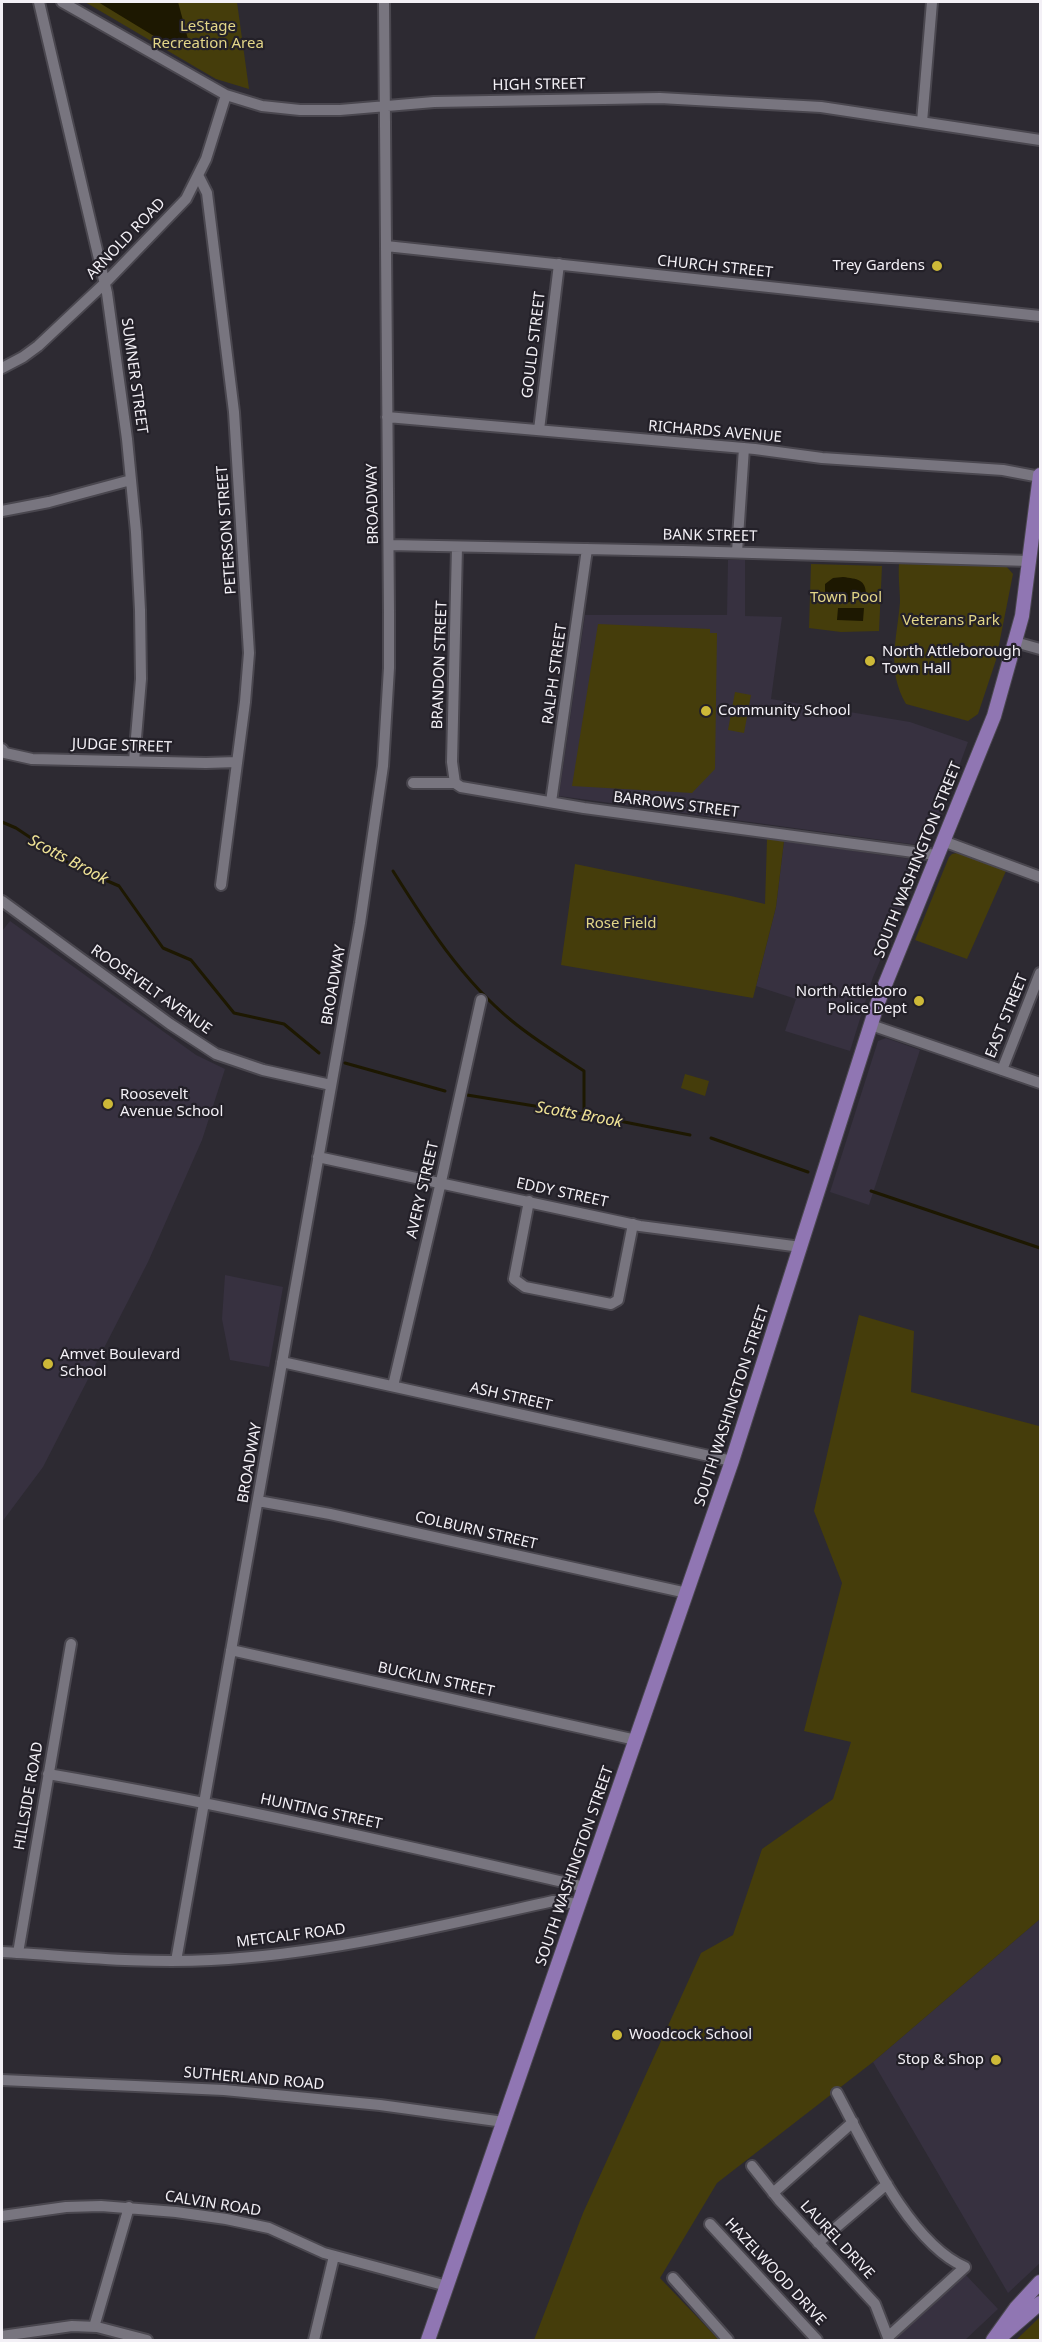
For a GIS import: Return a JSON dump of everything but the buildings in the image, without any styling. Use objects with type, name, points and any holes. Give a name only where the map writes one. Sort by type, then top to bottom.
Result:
[{"type":"main road","name":"SOUTH WASHINGTON STREET","points":[[428,2340],[732,1461],[871,1025],[936,855],[994,716],[1022,616],[1040,476]]},
{"type":"main road","points":[[995,2340],[1016,2308],[1041,2282]]},
{"type":"main road","points":[[995,2340],[1041,2303]]},
{"type":"street","name":"SUMNER STREET","points":[[39,2],[105,283],[117,359],[131,480],[140,610],[141,680],[134,761]]},
{"type":"street","name":"HIGH STREET","points":[[62,2],[226,95],[262,106],[300,110],[340,110],[434,102],[660,98],[821,107],[1041,140]]},
{"type":"street","name":"BROADWAY","points":[[176,1960],[370,861],[383,766],[389,668],[384,2]]},
{"type":"street","points":[[922,122],[932,2]]},
{"type":"street","name":"ARNOLD ROAD","points":[[2,368],[30,352],[105,283],[186,199],[206,159],[226,95]]},
{"type":"street","name":"PETERSON STREET","points":[[198,175],[207,193],[234,412],[249,653],[221,885]]},
{"type":"street","name":"CHURCH STREET","points":[[386,246],[1041,316]]},
{"type":"street","name":"GOULD STREET","points":[[539,430],[559,264]]},
{"type":"street","name":"RICHARDS AVENUE","points":[[387,417],[744,448],[822,458],[1003,470],[1040,476]]},
{"type":"street","points":[[737,552],[744,448]]},
{"type":"street","points":[[2,511],[49,502],[131,480]]},
{"type":"street","name":"BANK STREET","points":[[389,545],[1030,561]]},
{"type":"street","name":"BRANDON STREET","points":[[455,783],[452,762],[457,547]]},
{"type":"street","name":"RALPH STREET","points":[[551,802],[587,549]]},
{"type":"street","points":[[1016,642],[1041,649]]},
{"type":"street","name":"JUDGE STREET","points":[[3,751],[32,759],[206,764],[237,762]]},
{"type":"street","name":"BARROWS STREET","points":[[413,783],[455,783],[461,788],[551,802],[936,855]]},
{"type":"street","points":[[943,841],[1041,877]]},
{"type":"street","name":"ROOSEVELT AVENUE","points":[[2,901],[168,1023],[216,1054],[263,1070],[331,1085]]},
{"type":"street","name":"EAST STREET","points":[[1002,1070],[1041,973]]},
{"type":"street","name":"AVERY STREET","points":[[393,1386],[481,1000]]},
{"type":"street","points":[[871,1025],[1041,1083]]},
{"type":"street","name":"EDDY STREET","points":[[318,1157],[633,1224],[683,1233],[801,1247]]},
{"type":"street","points":[[529,1201],[514,1279],[525,1287],[611,1304],[618,1300],[633,1224]]},
{"type":"street","name":"ASH STREET","points":[[282,1362],[732,1461]]},
{"type":"street","name":"COLBURN STREET","points":[[258,1501],[687,1593]]},
{"type":"street","name":"HILLSIDE ROAD","points":[[18,1953],[71,1644]]},
{"type":"street","name":"BUCKLIN STREET","points":[[231,1650],[636,1740]]},
{"type":"street","name":"HUNTING STREET","points":[[48,1774],[203,1802],[585,1887]]},
{"type":"street","name":"METCALF ROAD","points":[[2,1952],[211,1960],[321,1949],[376,1940],[553,1901],[579,1904]]},
{"type":"street","name":"SUTHERLAND ROAD","points":[[2,2080],[224,2090],[380,2105],[504,2122]]},
{"type":"street","points":[[837,2093],[895,2200],[952,2261],[965,2267],[888,2338]]},
{"type":"street","points":[[773,2193],[853,2122]]},
{"type":"street","name":"LAUREL DRIVE","points":[[752,2166],[773,2193],[875,2304],[888,2338]]},
{"type":"street","points":[[818,2243],[887,2184]]},
{"type":"street","name":"CALVIN ROAD","points":[[2,2216],[66,2207],[129,2207],[216,2217],[269,2228],[334,2256],[447,2286]]},
{"type":"street","points":[[94,2327],[129,2207]]},
{"type":"street","name":"HAZELWOOD DRIVE","points":[[710,2224],[817,2340]]},
{"type":"street","points":[[314,2340],[334,2256]]},
{"type":"street","points":[[672,2278],[728,2340]]},
{"type":"street","points":[[2,2336],[72,2326],[94,2327],[147,2340]]},
{"type":"shaded area","points":[[98,2],[178,2],[188,39],[180,47],[172,47]]},
{"type":"shaded area","name":"Community School","points":[[728,560],[745,560],[745,616],[782,617],[771,699],[910,722],[968,742],[943,810],[926,846],[559,796],[585,615],[727,615]]},
{"type":"shaded area","points":[[833,578],[856,579],[862,583],[866,595],[847,603],[832,603],[825,595],[825,584]]},
{"type":"shaded area","points":[[838,608],[864,608],[863,621],[837,620]]},
{"type":"shaded area","points":[[784,841],[910,859],[919,869],[873,977],[850,1051],[785,1031],[796,999],[756,986],[776,907]]},
{"type":"shaded area","name":"Roosevelt Avenue School","points":[[10,921],[196,1055],[225,1069],[202,1140],[148,1262],[43,1467],[2,1522],[2,931]]},
{"type":"shaded area","points":[[886,1038],[920,1050],[869,1205],[830,1192],[878,1041]]},
{"type":"shaded area","points":[[225,1275],[283,1287],[269,1367],[230,1360],[222,1319]]},
{"type":"shaded area","points":[[1040,1919],[1040,2263],[1008,2293],[873,2062]]},
{"type":"shaded area","points":[[964,2273],[998,2309],[965,2340],[895,2340],[894,2337]]},
{"type":"green space","name":"LeStage Recreation Area","points":[[85,2],[237,2],[249,89],[216,79]]},
{"type":"green space","name":"Town Pool","points":[[811,564],[882,566],[879,631],[841,632],[809,628]]},
{"type":"green space","name":"Veterans Park","points":[[899,564],[1006,566],[1013,574],[996,660],[978,714],[968,721],[906,704],[900,691],[896,679],[894,654],[900,602]]},
{"type":"green space","points":[[598,624],[710,629],[710,633],[717,633],[715,769],[692,793],[572,786]]},
{"type":"green space","points":[[735,692],[751,695],[744,733],[728,730]]},
{"type":"green space","name":"Rose Field","points":[[767,839],[784,841],[776,907],[753,998],[561,965],[575,864],[765,904]]},
{"type":"green space","points":[[957,853],[1006,871],[967,959],[915,940],[949,857]]},
{"type":"green space","points":[[685,1074],[709,1081],[705,1096],[681,1088]]},
{"type":"green space","points":[[859,1315],[914,1331],[911,1392],[1039,1426],[1040,1416],[1040,1919],[873,2062],[717,2183],[660,2278],[719,2340],[534,2340],[583,2213],[701,1953],[733,1935],[762,1849],[833,1799],[851,1742],[804,1731],[842,1583],[814,1511]]},
{"type":"green space","points":[[1040,2317],[1040,2340],[1016,2340]]},
{"type":"waterway","name":"Scotts Brook","points":[[2,822],[16,828],[73,866],[119,886],[163,948],[191,960],[234,1013],[284,1024],[319,1053]]},
{"type":"waterway","points":[[393,871],[446,951],[477,988],[521,1028],[584,1071],[584,1114]]},
{"type":"waterway","name":"Scotts Brook","points":[[345,1063],[445,1091]]},
{"type":"waterway","name":"Scotts Brook","points":[[467,1095],[584,1114],[690,1135]]},
{"type":"waterway","name":"Scotts Brook","points":[[711,1138],[808,1172]]},
{"type":"waterway","name":"Scotts Brook","points":[[871,1191],[1040,1248]]},
{"type":"place","name":"Trey Gardens","points":[[937,266]]},
{"type":"place","name":"North Attleborough Town Hall","points":[[870,661]]},
{"type":"place","name":"Community School","points":[[706,711]]},
{"type":"place","name":"North Attleboro Police Dept","points":[[919,1001]]},
{"type":"place","name":"Roosevelt Avenue School","points":[[108,1104]]},
{"type":"place","name":"Amvet Boulevard School","points":[[48,1364]]},
{"type":"place","name":"Woodcock School","points":[[617,2035]]},
{"type":"place","name":"Stop & Shop","points":[[996,2060]]}]
